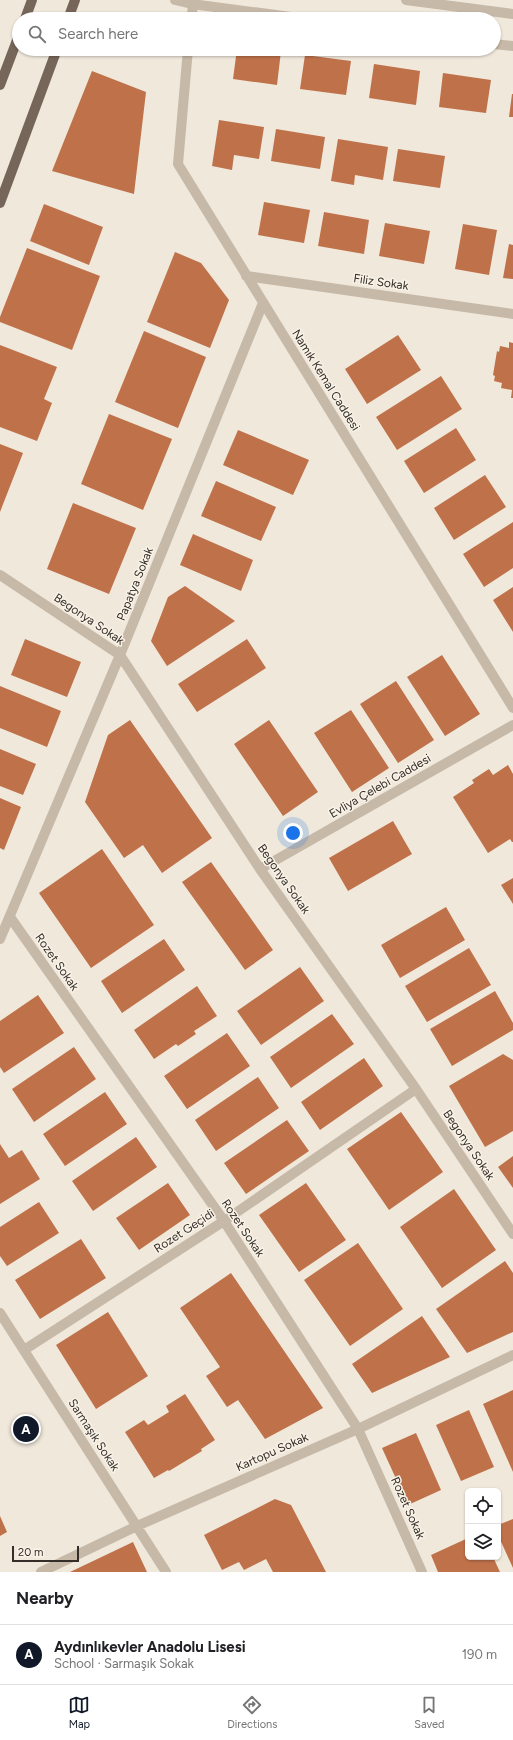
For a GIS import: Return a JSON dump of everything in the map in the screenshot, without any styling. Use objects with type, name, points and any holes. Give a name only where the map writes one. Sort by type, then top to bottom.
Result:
[{"type":"main road","points":[[28,12],[32,0]]},
{"type":"main road","points":[[71,12],[75,0]]},
{"type":"main road","points":[[0,85],[12,53]]},
{"type":"main road","points":[[0,203],[54,56]]},
{"type":"street","points":[[175,0],[259,12]]},
{"type":"street","points":[[406,0],[498,12]]},
{"type":"street","points":[[192,12],[193,2]]},
{"type":"street","points":[[501,12],[513,14]]},
{"type":"street","points":[[501,45],[513,46]]},
{"type":"street","name":"Namık Kemal Caddesi","points":[[187,56],[178,164],[513,708]]},
{"type":"street","name":"Filiz Sokak","points":[[246,276],[513,314]]},
{"type":"street","name":"Papatya Sokak","points":[[0,939],[120,655],[263,303]]},
{"type":"street","name":"Begonya Sokak","points":[[0,575],[120,655],[260,869],[416,1089],[513,1234]]},
{"type":"street","name":"Evliya Çelebi Caddesi","points":[[260,869],[513,725]]},
{"type":"street","name":"Rozet Sokak","points":[[10,917],[224,1221],[358,1428],[422,1572]]},
{"type":"street","name":"Rozet Geçidi","points":[[24,1350],[224,1221],[416,1089]]},
{"type":"street","name":"Sarmaşık Sokak","points":[[0,1313],[166,1572]]},
{"type":"street","name":"Kartopu Sokak","points":[[41,1572],[137,1526],[358,1428],[513,1355]]},
{"type":"building","points":[[236,56],[280,56],[277,85],[233,79]]},
{"type":"building","points":[[305,56],[351,61],[346,95],[300,89]]},
{"type":"building","points":[[374,64],[420,71],[416,105],[369,98]]},
{"type":"building","points":[[92,71],[146,92],[134,194],[52,171]]},
{"type":"building","points":[[443,73],[491,80],[486,113],[439,107]]},
{"type":"building","points":[[512,94],[513,117],[509,117]]},
{"type":"building","points":[[219,120],[264,127],[259,159],[234,155],[232,170],[212,166]]},
{"type":"building","points":[[276,129],[325,137],[320,169],[271,161]]},
{"type":"building","points":[[338,139],[388,147],[383,180],[355,175],[354,185],[331,181]]},
{"type":"building","points":[[398,149],[445,156],[440,188],[393,181]]},
{"type":"building","points":[[264,202],[310,210],[304,243],[258,235]]},
{"type":"building","points":[[44,204],[103,227],[89,265],[30,241]]},
{"type":"building","points":[[324,212],[369,220],[364,254],[318,246]]},
{"type":"building","points":[[385,223],[430,231],[424,264],[379,256]]},
{"type":"building","points":[[463,224],[497,230],[489,275],[455,269]]},
{"type":"building","points":[[509,244],[513,245],[513,279],[503,278]]},
{"type":"building","points":[[27,248],[100,276],[72,350],[0,322],[0,317]]},
{"type":"building","points":[[175,252],[201,263],[229,300],[210,348],[147,322]]},
{"type":"building","points":[[144,331],[206,357],[178,428],[115,402]]},
{"type":"building","points":[[398,335],[421,370],[367,404],[345,369]]},
{"type":"building","points":[[509,342],[513,343],[513,398],[511,398],[512,390],[501,388],[502,383],[494,381],[495,376],[493,375],[497,351],[499,352],[500,346],[509,348]]},
{"type":"building","points":[[0,345],[57,367],[44,399],[52,403],[37,441],[0,427]]},
{"type":"building","points":[[441,376],[462,409],[397,450],[376,417]]},
{"type":"building","points":[[109,414],[172,439],[143,510],[81,484]]},
{"type":"building","points":[[456,428],[476,460],[424,493],[404,461]]},
{"type":"building","points":[[238,430],[309,460],[293,495],[223,465]]},
{"type":"building","points":[[0,444],[23,453],[0,512]]},
{"type":"building","points":[[485,475],[506,507],[454,540],[434,508]]},
{"type":"building","points":[[216,481],[276,507],[261,541],[201,516]]},
{"type":"building","points":[[73,503],[136,528],[109,594],[47,569]]},
{"type":"building","points":[[513,522],[513,568],[484,587],[463,554]]},
{"type":"building","points":[[193,534],[253,560],[241,591],[180,565]]},
{"type":"building","points":[[185,586],[235,621],[167,666],[151,641],[168,597]]},
{"type":"building","points":[[513,587],[513,632],[493,600]]},
{"type":"building","points":[[25,639],[81,662],[67,697],[11,675]]},
{"type":"building","points":[[247,639],[266,668],[197,712],[178,684]]},
{"type":"building","points":[[442,655],[480,714],[445,736],[407,677]]},
{"type":"building","points":[[396,681],[434,740],[398,763],[360,704]]},
{"type":"building","points":[[0,686],[61,711],[47,747],[0,728]]},
{"type":"building","points":[[351,710],[389,768],[352,792],[314,733]]},
{"type":"building","points":[[130,720],[212,838],[162,873],[143,845],[124,858],[85,802],[108,735]]},
{"type":"building","points":[[269,720],[318,792],[283,816],[234,744]]},
{"type":"building","points":[[0,749],[36,764],[23,795],[0,786]]},
{"type":"building","points":[[508,765],[513,774],[513,842],[510,839],[488,853],[453,797],[474,783],[472,780],[489,769],[493,775]]},
{"type":"building","points":[[0,798],[21,807],[4,850],[0,848]]},
{"type":"building","points":[[393,821],[412,854],[348,891],[329,858]]},
{"type":"building","points":[[102,849],[154,925],[91,968],[39,893]]},
{"type":"building","points":[[211,862],[273,950],[245,970],[182,882]]},
{"type":"building","points":[[513,878],[513,904],[501,885]]},
{"type":"building","points":[[446,907],[465,940],[400,978],[381,945]]},
{"type":"building","points":[[164,939],[185,970],[122,1013],[101,981]]},
{"type":"building","points":[[469,948],[491,985],[427,1022],[405,986]]},
{"type":"building","points":[[300,967],[324,1001],[261,1045],[237,1011]]},
{"type":"building","points":[[197,986],[217,1016],[194,1031],[196,1034],[178,1046],[176,1044],[154,1059],[134,1030]]},
{"type":"building","points":[[495,991],[513,1023],[513,1030],[452,1066],[430,1029]]},
{"type":"building","points":[[38,995],[64,1033],[4,1073],[0,1067],[0,1021]]},
{"type":"building","points":[[332,1014],[354,1044],[291,1088],[270,1057]]},
{"type":"building","points":[[227,1033],[250,1066],[187,1109],[164,1076]]},
{"type":"building","points":[[74,1047],[96,1079],[34,1122],[12,1089]]},
{"type":"building","points":[[503,1054],[513,1060],[513,1131],[485,1147],[449,1086]]},
{"type":"building","points":[[364,1058],[383,1086],[320,1130],[301,1102]]},
{"type":"building","points":[[258,1077],[279,1108],[216,1151],[195,1120]]},
{"type":"building","points":[[105,1092],[127,1124],[65,1166],[43,1134]]},
{"type":"building","points":[[401,1112],[443,1172],[389,1210],[347,1149]]},
{"type":"building","points":[[287,1120],[309,1151],[246,1194],[224,1163]]},
{"type":"building","points":[[136,1137],[157,1167],[93,1211],[72,1181]]},
{"type":"building","points":[[0,1144],[9,1158],[22,1150],[40,1179],[0,1204]]},
{"type":"building","points":[[513,1156],[513,1188],[498,1167]]},
{"type":"building","points":[[168,1183],[190,1215],[139,1250],[116,1218]]},
{"type":"building","points":[[306,1183],[346,1240],[299,1272],[259,1215]]},
{"type":"building","points":[[454,1189],[496,1250],[442,1288],[400,1227]]},
{"type":"building","points":[[39,1202],[59,1233],[7,1266],[0,1256],[0,1227]]},
{"type":"building","points":[[81,1239],[106,1278],[40,1319],[15,1280]]},
{"type":"building","points":[[358,1243],[403,1309],[350,1346],[304,1280]]},
{"type":"building","points":[[505,1261],[513,1273],[513,1332],[467,1353],[436,1309]]},
{"type":"building","points":[[231,1273],[323,1408],[265,1439],[238,1400],[227,1407],[206,1376],[220,1367],[180,1308]]},
{"type":"building","points":[[108,1312],[148,1376],[96,1409],[56,1345]]},
{"type":"building","points":[[422,1316],[450,1357],[372,1393],[352,1364]]},
{"type":"building","points":[[513,1390],[513,1472],[483,1404]]},
{"type":"building","points":[[185,1394],[215,1440],[201,1449],[202,1451],[169,1471],[168,1470],[154,1478],[125,1432],[144,1420],[148,1425],[169,1412],[166,1406]]},
{"type":"building","points":[[469,1410],[494,1467],[461,1481],[436,1425]]},
{"type":"building","points":[[416,1433],[441,1490],[408,1505],[382,1448]]},
{"type":"building","points":[[275,1499],[291,1505],[326,1572],[273,1572],[266,1559],[244,1570],[239,1562],[222,1570],[204,1535]]},
{"type":"building","points":[[0,1516],[7,1532],[0,1536]]},
{"type":"building","points":[[513,1519],[513,1568],[501,1542],[501,1524]]},
{"type":"building","points":[[465,1539],[465,1560],[494,1560],[500,1572],[438,1572],[431,1555]]},
{"type":"building","points":[[133,1542],[147,1572],[70,1572]]},
{"type":"place","name":"Aydınlıkevler Anadolu Lisesi","points":[[26,1429]]}]
